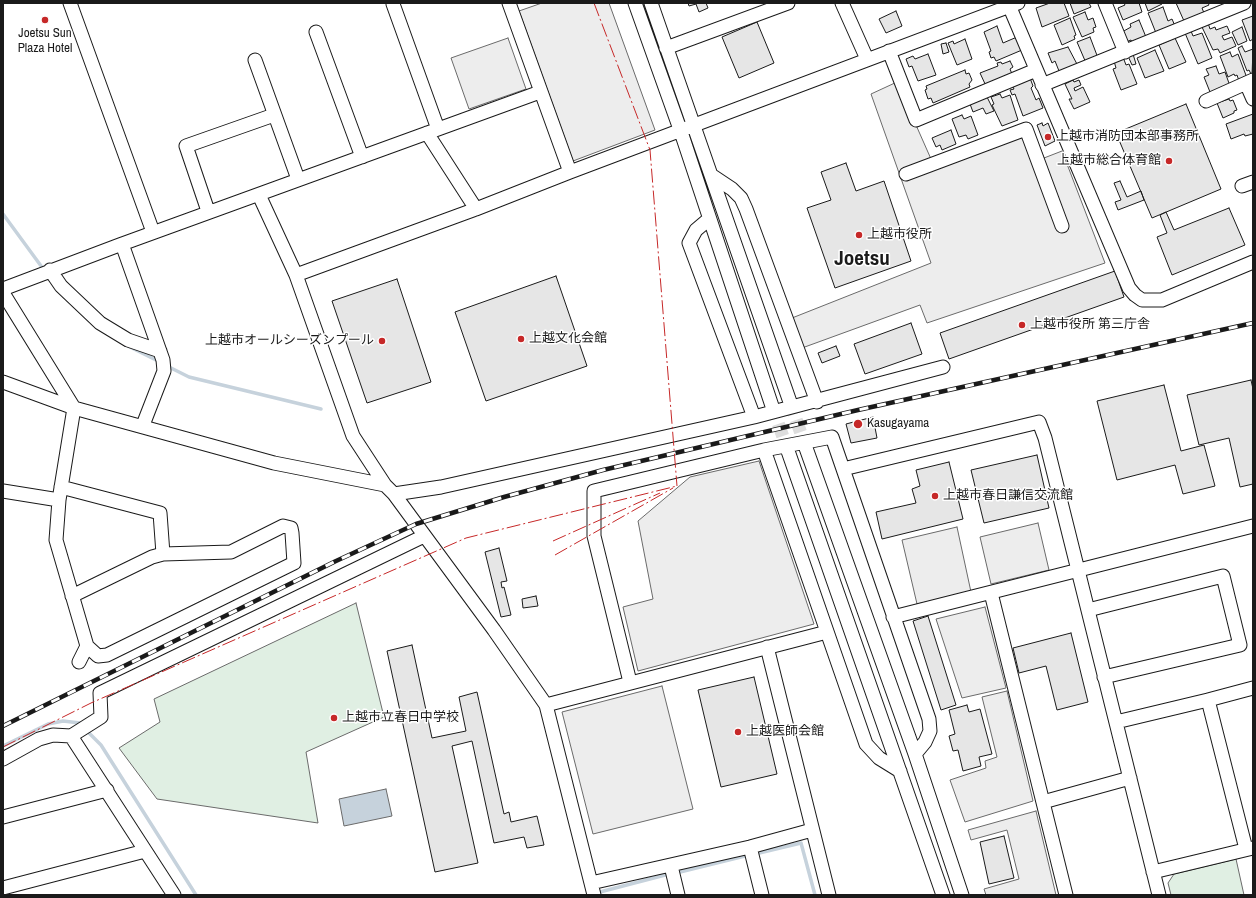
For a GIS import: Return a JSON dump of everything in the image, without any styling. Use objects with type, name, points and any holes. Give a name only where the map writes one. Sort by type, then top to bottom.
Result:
[{"type":"street","points":[[70,3],[153,232]]},
{"type":"street","points":[[509,3],[570,172]]},
{"type":"street","points":[[635,3],[681,132],[772,406]]},
{"type":"street","points":[[651,3],[790,402]]},
{"type":"street","points":[[666,48],[788,3]]},
{"type":"street","points":[[842,3],[867,59]]},
{"type":"street","points":[[1105,3],[1125,52]]},
{"type":"street","points":[[1042,85],[1244,3]]},
{"type":"street","points":[[392,4],[432,131],[476,209]]},
{"type":"street","points":[[296,275],[681,132],[1012,4],[1042,85],[1129,288],[1135,295],[1142,300],[1162,300],[1253,262]]},
{"type":"street","points":[[316,32],[362,157]]},
{"type":"street","points":[[889,51],[916,120],[1036,70]]},
{"type":"street","points":[[255,60],[298,179]]},
{"type":"street","points":[[1206,101],[1250,82],[1253,99]]},
{"type":"street","points":[[3,289],[208,211],[259,195],[298,179],[540,92]]},
{"type":"street","points":[[208,211],[186,146],[274,115]]},
{"type":"street","points":[[906,174],[1026,129],[1062,226]]},
{"type":"street","points":[[711,174],[725,183],[736,194],[746,209],[817,402]]},
{"type":"street","points":[[259,195],[296,275],[353,436],[424,536],[494,630],[546,705],[592,889],[671,866],[812,830]]},
{"type":"street","points":[[710,219],[696,230],[689,243],[754,417]]},
{"type":"street","points":[[122,244],[163,360],[164,371],[143,425]]},
{"type":"street","points":[[50,270],[61,286],[100,323],[128,340],[160,350]]},
{"type":"street","points":[[3,292],[74,408],[59,500],[56,540],[72,596],[87,646],[98,656],[107,655],[294,563],[291,528],[283,526],[231,552],[163,554],[152,557],[72,596]]},
{"type":"street","points":[[3,382],[74,408],[143,425],[274,463],[390,489],[441,487],[817,402],[943,367]]},
{"type":"street","points":[[843,469],[1039,422],[1045,438],[1159,895]]},
{"type":"street","points":[[630,682],[594,536],[594,491],[764,450],[832,436],[929,719],[930,732],[926,742],[915,754]]},
{"type":"street","points":[[806,448],[915,754],[962,895]]},
{"type":"street","points":[[764,450],[866,744],[879,758],[900,771]]},
{"type":"street","points":[[788,451],[943,895]]},
{"type":"street","points":[[61,487],[160,513],[163,554]]},
{"type":"street","points":[[3,491],[59,500]]},
{"type":"street","points":[[893,617],[1253,526]]},
{"type":"street","points":[[3,759],[39,739],[53,736],[70,736],[101,717],[100,693],[424,536]]},
{"type":"street","points":[[1088,610],[1223,576],[1240,645],[1104,677]]},
{"type":"street","points":[[991,593],[1066,895]]},
{"type":"street","points":[[546,705],[827,632]]},
{"type":"street","points":[[79,662],[87,646]]},
{"type":"street","points":[[767,647],[829,895]]},
{"type":"street","points":[[1116,722],[1253,688]]},
{"type":"street","points":[[1153,872],[1250,848],[1208,700]]},
{"type":"street","points":[[70,736],[107,790],[174,895]]},
{"type":"street","points":[[1043,802],[1130,778]]},
{"type":"street","points":[[3,817],[107,790]]},
{"type":"street","points":[[750,847],[762,895]]},
{"type":"street","points":[[3,888],[145,851]]},
{"type":"street","points":[[671,866],[678,895]]},
{"type":"green space","points":[[356,603],[384,717],[306,752],[318,823],[157,799],[119,748],[160,722],[154,699]]},
{"type":"green space","points":[[1236,859],[1244,895],[1171,895],[1168,883],[1174,874]]},
{"type":"shaded area","points":[[542,3],[609,3],[655,130],[573,161],[519,11]]},
{"type":"shaded area","points":[[508,38],[526,89],[469,109],[451,58]]},
{"type":"shaded area","points":[[897,82],[931,159],[1030,123],[1044,158],[1062,151],[1105,263],[927,323],[920,305],[802,348],[792,318],[931,263],[871,94]]},
{"type":"shaded area","points":[[759,461],[814,624],[638,671],[623,607],[653,599],[638,521],[690,477]]},
{"type":"shaded area","points":[[1038,523],[1049,570],[991,584],[980,537]]},
{"type":"shaded area","points":[[957,527],[971,592],[917,604],[902,540]]},
{"type":"shaded area","points":[[985,607],[1006,688],[962,698],[936,619]]},
{"type":"shaded area","points":[[662,686],[693,809],[593,834],[562,712]]},
{"type":"shaded area","points":[[1007,691],[1033,801],[965,822],[950,780],[986,768],[985,761],[997,757],[982,697]]},
{"type":"shaded area","points":[[386,789],[392,816],[344,826],[339,799]]},
{"type":"shaded area","points":[[1036,811],[1056,895],[986,895],[984,889],[1019,879],[1007,830],[971,840],[968,830]]},
{"type":"building","points":[[688,3],[706,3],[708,8],[699,12],[696,4],[689,6]]},
{"type":"building","points":[[1050,3],[1064,3],[1069,16],[1042,27],[1036,8]]},
{"type":"building","points":[[1070,3],[1089,3],[1091,7],[1074,14]]},
{"type":"building","points":[[1124,3],[1139,3],[1142,12],[1123,20],[1118,8],[1125,5]]},
{"type":"building","points":[[1145,3],[1162,3],[1162,4],[1148,11]]},
{"type":"building","points":[[1176,3],[1208,3],[1209,5],[1202,8],[1204,13],[1184,21]]},
{"type":"building","points":[[1163,7],[1168,21],[1172,19],[1175,26],[1156,33],[1148,13]]},
{"type":"building","points":[[896,11],[902,26],[886,33],[879,19]]},
{"type":"building","points":[[1085,12],[1088,20],[1093,18],[1096,27],[1093,28],[1094,32],[1082,37],[1073,17]]},
{"type":"building","points":[[1253,16],[1253,39],[1250,41],[1242,20]]},
{"type":"building","points":[[1070,18],[1076,35],[1074,36],[1075,39],[1062,45],[1054,25]]},
{"type":"building","points":[[1139,20],[1146,37],[1132,42],[1131,40],[1126,42],[1122,32],[1131,27],[1130,24]]},
{"type":"building","points":[[757,22],[774,63],[739,78],[722,37]]},
{"type":"building","points":[[1208,23],[1210,29],[1215,27],[1216,30],[1227,26],[1230,33],[1222,36],[1224,40],[1232,37],[1236,46],[1220,53],[1218,49],[1213,50],[1201,25]]},
{"type":"building","points":[[997,26],[1003,43],[1017,37],[1022,50],[996,61],[994,57],[991,58],[989,52],[991,51],[984,32]]},
{"type":"building","points":[[1242,27],[1247,41],[1238,45],[1232,32]]},
{"type":"building","points":[[1191,31],[1193,36],[1202,33],[1212,58],[1198,64],[1185,33]]},
{"type":"building","points":[[1090,37],[1098,58],[1086,63],[1077,42]]},
{"type":"building","points":[[1175,38],[1186,62],[1169,69],[1159,45]]},
{"type":"building","points":[[965,39],[972,59],[957,65],[948,43],[953,41],[954,44]]},
{"type":"building","points":[[946,43],[949,52],[943,54],[941,44]]},
{"type":"building","points":[[1242,46],[1245,52],[1253,49],[1252,76],[1249,70],[1247,71],[1238,48]]},
{"type":"building","points":[[1068,47],[1078,66],[1059,71],[1055,61],[1052,63],[1048,53]]},
{"type":"building","points":[[1155,50],[1164,71],[1145,78],[1137,58]]},
{"type":"building","points":[[1230,52],[1232,57],[1238,54],[1247,78],[1239,81],[1237,75],[1235,76],[1234,74],[1228,77],[1220,56]]},
{"type":"building","points":[[928,54],[936,75],[918,81],[912,66],[909,67],[906,59],[913,56],[915,59]]},
{"type":"building","points":[[1133,54],[1136,64],[1132,65],[1128,56]]},
{"type":"building","points":[[1123,57],[1126,65],[1129,64],[1137,84],[1121,90],[1113,69],[1116,68],[1114,61]]},
{"type":"building","points":[[1010,61],[1013,67],[1010,69],[1012,74],[986,86],[980,73],[998,66],[997,63],[1001,62],[1002,64]]},
{"type":"building","points":[[1216,66],[1219,74],[1225,72],[1230,86],[1210,92],[1204,77],[1209,75],[1206,69]]},
{"type":"building","points":[[965,70],[966,74],[969,73],[972,80],[969,84],[970,87],[933,103],[931,98],[928,99],[925,90],[927,89],[926,86]]},
{"type":"building","points":[[1030,78],[1033,86],[1031,88],[1036,100],[1039,98],[1043,108],[1023,116],[1015,94],[1012,95],[1010,90],[1014,89],[1012,85]]},
{"type":"building","points":[[1073,80],[1074,82],[1079,80],[1081,85],[1074,88],[1075,91],[1083,87],[1090,102],[1074,109],[1069,99],[1072,99],[1065,84]]},
{"type":"building","points":[[1000,94],[1002,98],[1010,95],[1018,120],[1002,126],[992,105],[994,104],[991,97]]},
{"type":"building","points":[[987,97],[994,111],[986,114],[983,108],[973,112],[970,104]]},
{"type":"building","points":[[1229,99],[1230,101],[1233,100],[1237,110],[1223,118],[1217,103]]},
{"type":"building","name":"上越市総合体育館","points":[[1186,104],[1221,189],[1152,218],[1116,133]]},
{"type":"building","points":[[1253,114],[1253,134],[1245,136],[1244,134],[1231,139],[1226,124]]},
{"type":"building","points":[[962,115],[964,119],[971,116],[978,135],[968,139],[966,135],[959,137],[952,119]]},
{"type":"building","points":[[1042,123],[1043,126],[1048,123],[1055,141],[1045,146],[1037,125]]},
{"type":"building","points":[[951,130],[956,144],[942,150],[940,145],[936,147],[932,138]]},
{"type":"building","name":"上越市役所","points":[[846,163],[856,191],[884,181],[911,261],[835,288],[807,208],[831,200],[821,172]]},
{"type":"building","points":[[1120,181],[1127,197],[1141,191],[1144,200],[1118,210],[1115,202],[1121,200],[1114,183]]},
{"type":"building","points":[[1229,208],[1245,245],[1172,275],[1157,237],[1167,233],[1160,215],[1166,212],[1174,230]]},
{"type":"building","points":[[1115,271],[1124,297],[949,359],[940,333]]},
{"type":"building","name":"上越文化会館","points":[[556,276],[587,366],[486,401],[455,312]]},
{"type":"building","name":"上越市オールシーズンプール","points":[[397,279],[431,382],[367,403],[332,301]]},
{"type":"building","points":[[911,323],[922,354],[865,374],[854,344]]},
{"type":"building","points":[[836,346],[840,356],[822,363],[818,353]]},
{"type":"building","points":[[1251,380],[1253,389],[1253,484],[1240,487],[1229,438],[1199,445],[1187,395]]},
{"type":"building","points":[[1164,385],[1181,451],[1204,445],[1215,486],[1183,494],[1175,465],[1117,480],[1097,401]]},
{"type":"building","points":[[873,417],[877,438],[851,443],[846,424]]},
{"type":"building","points":[[1037,455],[1049,508],[984,523],[971,470]]},
{"type":"building","name":"上越市春日謙信交流館","points":[[949,462],[963,519],[882,539],[876,512],[916,503],[912,489],[920,486],[916,470]]},
{"type":"building","points":[[499,548],[507,581],[501,582],[502,588],[504,587],[511,615],[501,617],[485,552]]},
{"type":"building","points":[[536,596],[538,606],[523,608],[522,599]]},
{"type":"building","points":[[928,616],[956,705],[941,710],[913,621]]},
{"type":"building","points":[[1071,633],[1088,702],[1057,710],[1046,666],[1019,673],[1013,648]]},
{"type":"building","points":[[412,645],[432,738],[466,731],[459,697],[477,692],[504,814],[509,812],[511,822],[537,816],[544,845],[527,848],[524,837],[494,843],[472,741],[452,746],[478,863],[435,872],[387,651]]},
{"type":"building","name":"上越医師会館","points":[[754,677],[777,774],[721,787],[698,690]]},
{"type":"building","points":[[967,705],[969,712],[980,709],[992,754],[979,757],[981,766],[963,771],[958,750],[953,751],[949,736],[955,734],[949,710]]},
{"type":"building","points":[[1004,836],[1014,878],[989,884],[980,842]]},
{"type":"waterway","points":[[3,214],[44,270]]},
{"type":"waterway","points":[[128,346],[160,362]]},
{"type":"waterway","points":[[167,366],[189,377],[321,409]]},
{"type":"waterway","points":[[3,746],[48,724],[63,721],[80,723],[82,725]]},
{"type":"waterway","points":[[86,730],[101,745],[196,895]]},
{"type":"waterway","points":[[755,854],[801,843],[815,895]]},
{"type":"waterway","points":[[676,873],[749,855]]},
{"type":"waterway","points":[[596,893],[669,874]]},
{"type":"tunnel","points":[[790,402],[806,448]]},
{"type":"tunnel","points":[[772,406],[788,451]]},
{"type":"railway","points":[[3,726],[336,561],[416,524],[504,497],[603,470],[858,410],[1253,323]]},
{"type":"power","points":[[594,3],[650,150],[677,486]]},
{"type":"power","points":[[3,747],[91,703],[466,538],[677,486]]},
{"type":"power","points":[[555,555],[673,488]]},
{"type":"power","points":[[553,541],[660,493]]},
{"type":"place","name":"Joetsu Sun Plaza Hotel","points":[[45,20]]},
{"type":"place","name":"上越市消防団本部事務所","points":[[1048,137]]},
{"type":"place","name":"上越市総合体育館","points":[[1169,161]]},
{"type":"place","name":"上越市役所","points":[[859,235]]},
{"type":"place","name":"上越市役所 第三庁舎","points":[[1022,325]]},
{"type":"place","name":"上越文化会館","points":[[521,339]]},
{"type":"place","name":"上越市オールシーズンプール","points":[[382,341]]},
{"type":"place","name":"Kasugayama","points":[[858,424]]},
{"type":"place","name":"上越市春日謙信交流館","points":[[935,496]]},
{"type":"place","name":"上越市立春日中学校","points":[[334,718]]},
{"type":"place","name":"上越医師会館","points":[[738,732]]},
{"type":"district","name":"Joetsu","points":[[862,259]]}]
